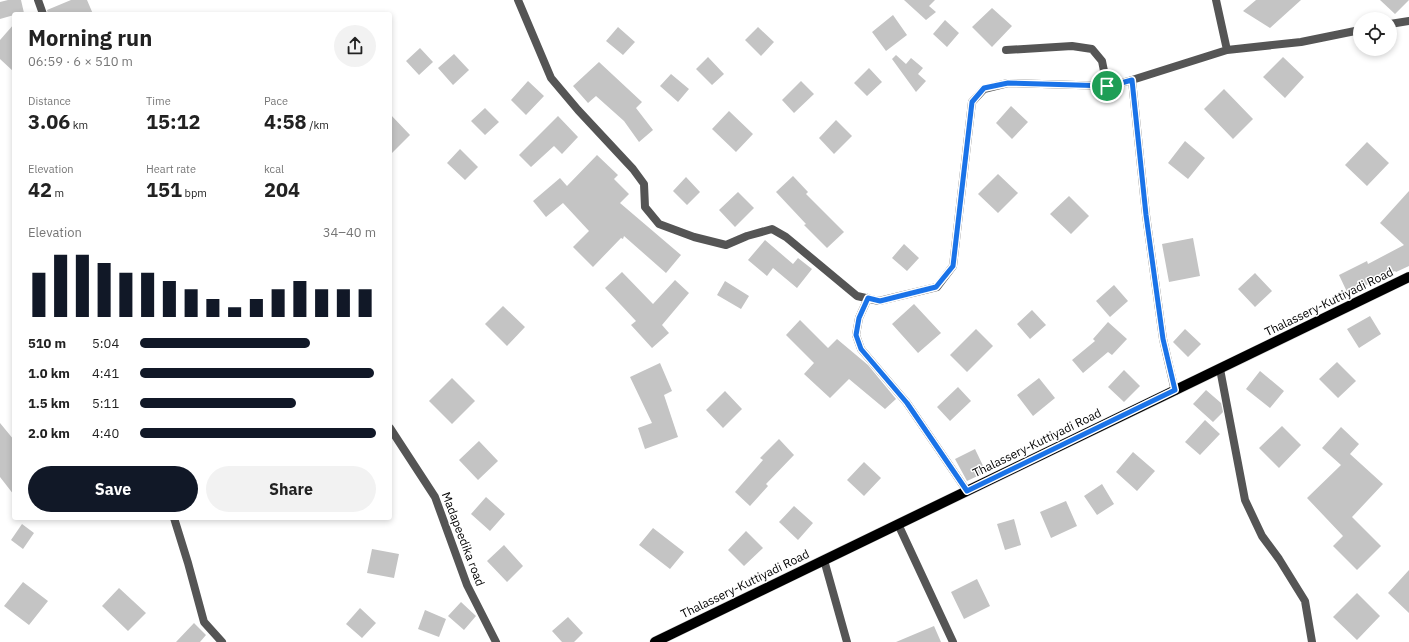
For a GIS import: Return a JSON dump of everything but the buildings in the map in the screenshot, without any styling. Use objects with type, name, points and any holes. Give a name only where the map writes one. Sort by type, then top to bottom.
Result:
[{"type":"main road","name":"Thalassery-Kuttiyadi Road","points":[[655,642],[1409,277]]},
{"type":"street","points":[[38,0],[42,12]]},
{"type":"street","points":[[518,0],[551,78],[644,184],[645,207],[659,224],[694,237],[726,245],[747,236],[772,229],[786,237],[857,296],[880,301],[936,287],[953,266],[972,102],[984,88],[1008,83],[1107,86],[1132,80],[1227,50],[1301,42],[1353,31]]},
{"type":"street","points":[[1216,0],[1227,50]]},
{"type":"street","points":[[1397,23],[1409,21]]},
{"type":"street","points":[[1006,50],[1072,46],[1092,49],[1102,61],[1107,86]]},
{"type":"street","points":[[1132,80],[1146,215],[1162,331],[1175,390]]},
{"type":"street","points":[[868,298],[859,318],[856,335],[861,349],[907,403],[967,491]]},
{"type":"street","points":[[1220,369],[1245,500],[1262,536],[1279,559],[1305,600],[1312,642]]},
{"type":"street","name":"Madapeedika road","points":[[392,431],[435,497],[467,585],[496,642]]},
{"type":"street","points":[[175,520],[204,622],[222,642]]},
{"type":"street","points":[[898,524],[954,642]]},
{"type":"street","points":[[824,560],[847,642]]},
{"type":"route","points":[[1132,80],[1146,215],[1163,339],[1175,390],[967,491],[907,403],[861,349],[856,335],[859,318],[868,298],[880,301],[936,287],[953,266],[972,102],[984,88],[1008,83],[1034,85],[1107,86],[1132,80]]}]
